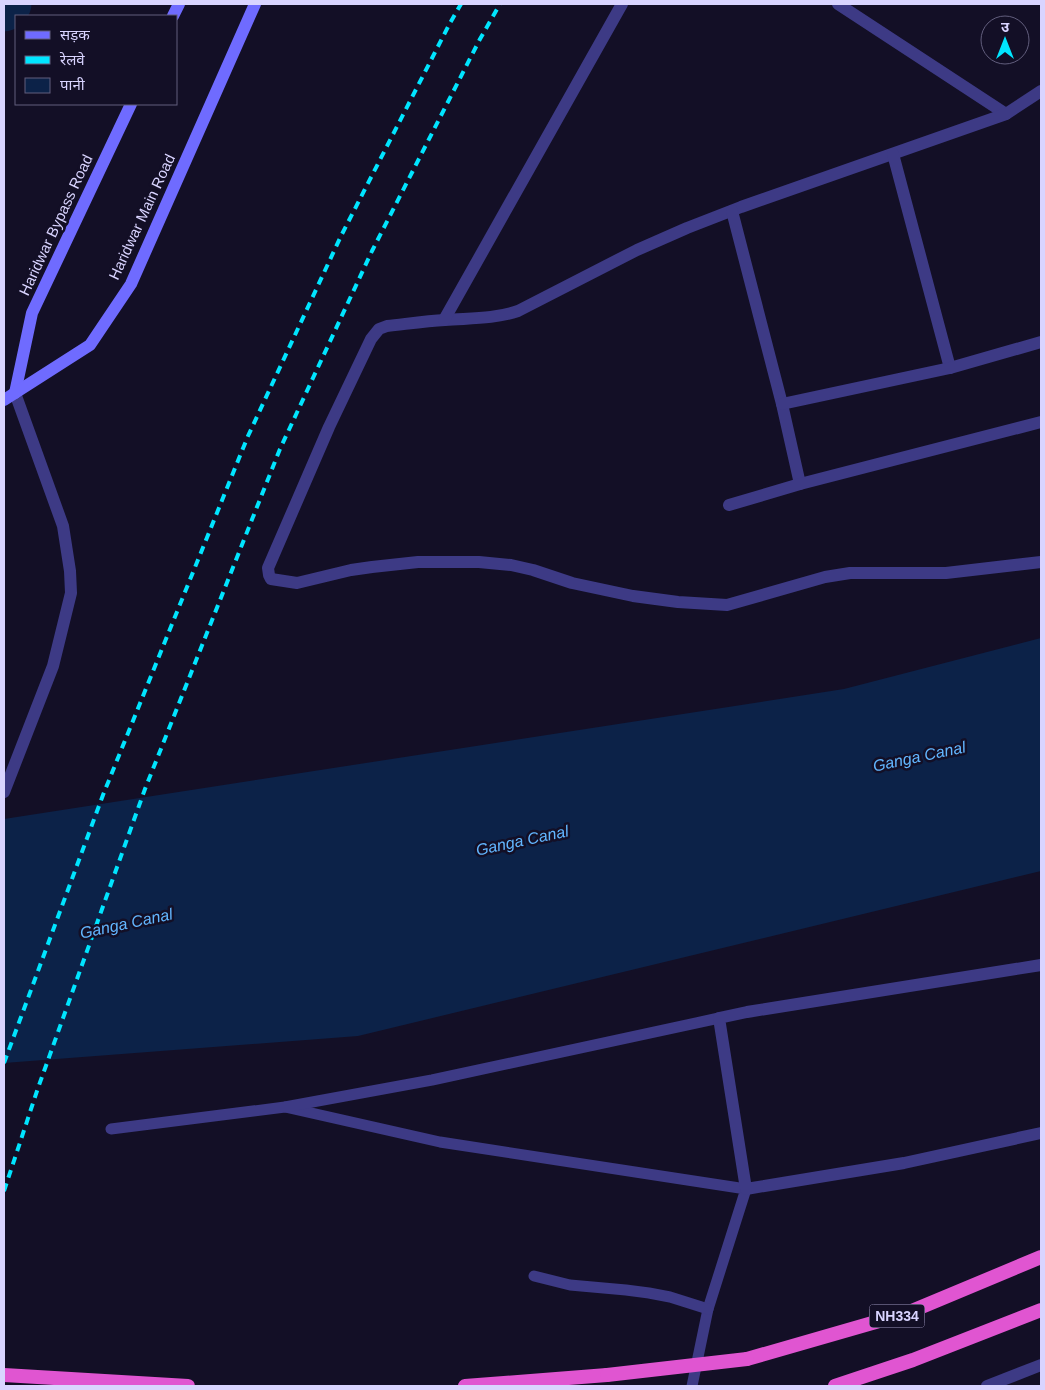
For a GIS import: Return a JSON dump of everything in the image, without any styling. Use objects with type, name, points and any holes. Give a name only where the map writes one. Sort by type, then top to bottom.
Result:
[{"type":"highway","name":"NH334","points":[[465,1386],[607,1375],[747,1359],[907,1313],[1041,1257]]},
{"type":"highway","points":[[835,1386],[914,1360],[1041,1310]]},
{"type":"highway","points":[[4,1375],[188,1386]]},
{"type":"main road","name":"Haridwar Main Road","points":[[4,400],[90,345],[131,284],[255,4]]},
{"type":"main road","name":"Haridwar Bypass Road","points":[[15,393],[32,313],[131,105]]},
{"type":"street","points":[[444,320],[622,4]]},
{"type":"street","points":[[838,4],[1006,114]]},
{"type":"street","points":[[1041,91],[1006,114],[687,228],[637,250],[518,311],[503,316],[444,320],[387,326],[378,329],[371,339],[329,427],[268,568],[271,579],[297,583],[351,570],[418,562],[511,564],[572,583],[633,596],[678,602],[727,605],[826,577],[850,573],[946,573],[1041,562]]},
{"type":"street","points":[[893,154],[950,368]]},
{"type":"street","points":[[732,211],[782,404],[800,484]]},
{"type":"street","points":[[782,404],[950,368],[1041,342]]},
{"type":"street","points":[[5,788],[53,666],[72,593],[63,526],[15,393]]},
{"type":"street","points":[[729,505],[800,484],[1041,422]]},
{"type":"street","points":[[1041,965],[719,1018],[746,1189],[904,1163],[1041,1133]]},
{"type":"street","points":[[987,1386],[1041,1366]]},
{"type":"lane","points":[[110,1129],[285,1107],[432,1080],[719,1018]]},
{"type":"lane","points":[[285,1107],[440,1142],[746,1189],[708,1309],[692,1386]]},
{"type":"lane","points":[[534,1276],[588,1288],[649,1293],[670,1297],[708,1309]]},
{"type":"water","name":"Ganga Canal","points":[[1041,638],[1041,871],[358,1036],[4,1063],[4,819],[844,689]]},
{"type":"waterway","points":[[4,9],[9,4]]},
{"type":"railway","points":[[4,1063],[103,795],[248,436],[341,236],[461,4]]},
{"type":"railway","points":[[4,1191],[38,1088],[145,789],[280,449],[372,251],[480,39],[500,4]]}]
